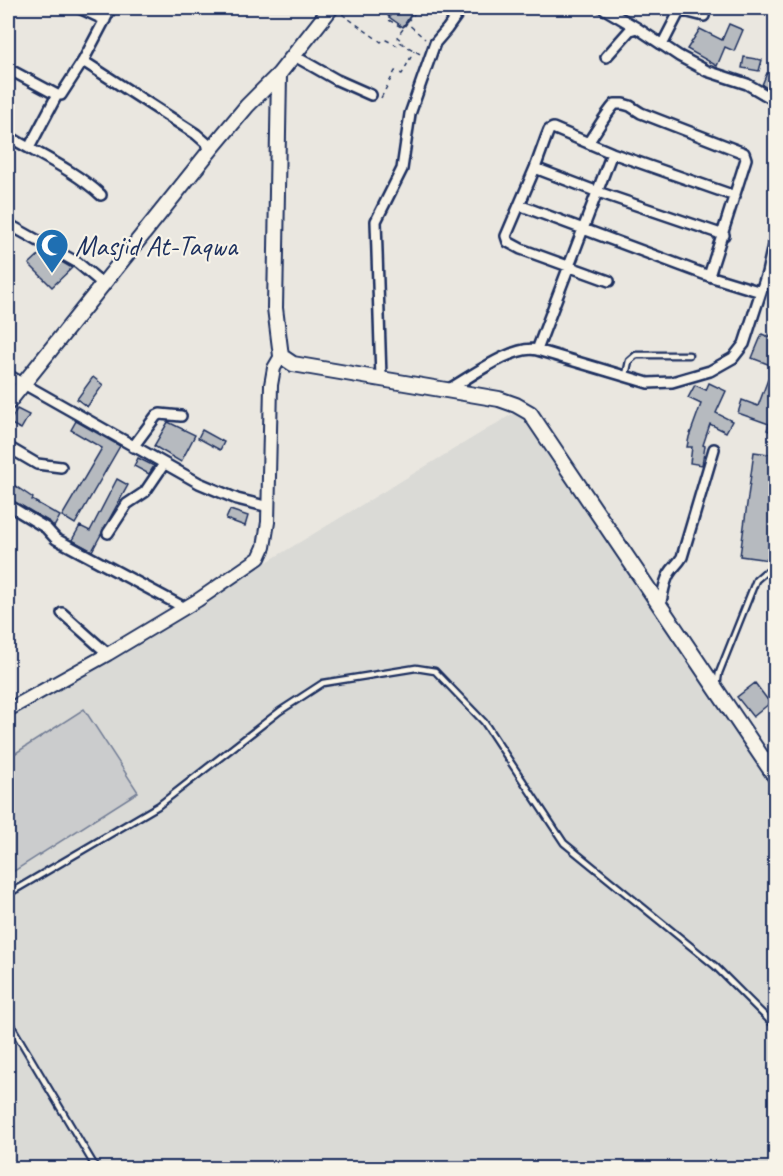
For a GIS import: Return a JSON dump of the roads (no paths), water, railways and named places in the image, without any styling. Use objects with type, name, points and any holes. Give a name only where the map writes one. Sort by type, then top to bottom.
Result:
[{"type":"main road","points":[[8,403],[212,148],[247,106],[279,74],[335,10]]},
{"type":"main road","points":[[279,74],[275,308],[281,356],[293,364],[499,399],[530,413],[776,778]]},
{"type":"street","points":[[79,8],[105,20]]},
{"type":"street","points":[[8,73],[14,72],[57,95],[62,95],[111,8]]},
{"type":"street","points":[[381,378],[376,221],[402,169],[410,114],[431,42],[462,8]]},
{"type":"street","points":[[608,8],[662,45],[706,71],[747,84],[776,100]]},
{"type":"street","points":[[662,45],[680,10],[704,15]]},
{"type":"street","points":[[606,57],[630,30],[637,28]]},
{"type":"street","points":[[297,52],[298,58],[311,66],[371,96]]},
{"type":"street","points":[[83,61],[196,134],[212,148]]},
{"type":"street","points":[[29,147],[57,95]]},
{"type":"street","points":[[588,143],[615,104],[623,104],[744,153],[746,159],[710,276]]},
{"type":"street","points":[[609,280],[521,249],[508,242],[506,236],[549,130],[553,128],[612,153],[735,196]]},
{"type":"street","points":[[8,136],[90,185],[101,195]]},
{"type":"street","points":[[537,350],[612,153]]},
{"type":"street","points":[[535,168],[723,235]]},
{"type":"street","points":[[519,205],[710,276],[761,292]]},
{"type":"street","points":[[8,224],[78,264],[103,284]]},
{"type":"street","points":[[449,389],[492,364],[520,350],[528,349],[648,383],[672,382],[710,371],[733,358],[744,344],[761,292],[771,273],[776,231]]},
{"type":"street","points":[[8,710],[185,608],[259,558],[267,536],[271,385],[274,368],[281,356]]},
{"type":"street","points":[[8,375],[199,483],[237,499],[269,507]]},
{"type":"street","points":[[133,447],[156,416],[160,414],[182,416]]},
{"type":"street","points":[[8,447],[37,464],[61,467]]},
{"type":"street","points":[[660,605],[667,577],[678,565],[686,544],[714,449]]},
{"type":"street","points":[[108,533],[126,504],[145,492],[164,464]]},
{"type":"street","points":[[8,505],[46,528],[56,538],[185,608]]},
{"type":"street","points":[[62,613],[108,654]]},
{"type":"lane","points":[[625,378],[629,361],[636,355],[689,355]]},
{"type":"lane","points":[[717,692],[719,673],[756,580],[764,573],[776,571]]},
{"type":"lane","points":[[8,894],[158,806],[280,711],[323,683],[416,668],[435,671],[484,722],[564,843],[715,966],[776,1027]]},
{"type":"lane","points":[[8,1020],[96,1168]]},
{"type":"place","name":"Masjid At-Taqwa","points":[[52,274]]}]
